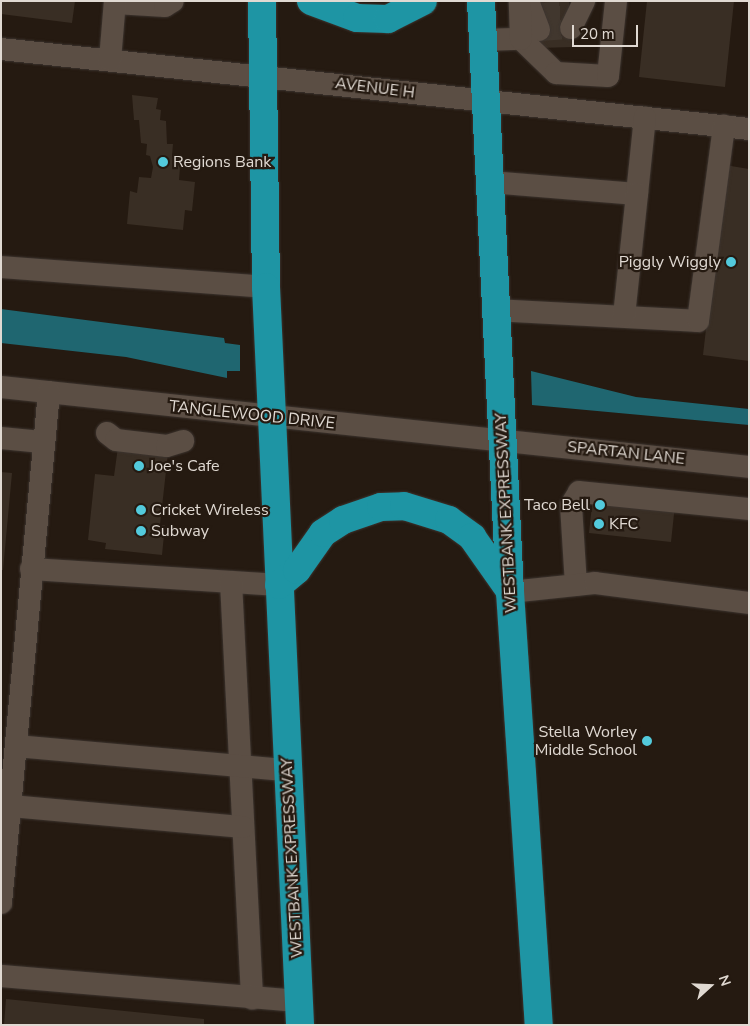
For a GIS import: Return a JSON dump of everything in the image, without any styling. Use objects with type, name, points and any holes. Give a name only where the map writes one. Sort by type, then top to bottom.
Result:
[{"type":"highway","name":"WESTBANK EXPRESSWAY","points":[[262,1],[266,287],[299,1013]]},
{"type":"highway","points":[[311,1],[357,18],[388,19],[423,1]]},
{"type":"highway","name":"WESTBANK EXPRESSWAY","points":[[481,1],[510,592],[539,1025]]},
{"type":"highway","points":[[279,585],[297,570],[322,533],[343,520],[367,510],[404,506],[449,520],[472,537],[510,592]]},
{"type":"street","points":[[110,60],[115,2],[165,6],[173,1]]},
{"type":"street","points":[[483,40],[529,15],[556,73],[608,76],[616,1]]},
{"type":"street","name":"AVENUE H","points":[[1,49],[262,75],[749,129]]},
{"type":"street","points":[[582,111],[584,75]]},
{"type":"street","points":[[624,316],[645,118]]},
{"type":"street","points":[[496,310],[698,321],[724,126]]},
{"type":"street","points":[[490,182],[637,194]]},
{"type":"street","points":[[1,267],[266,287]]},
{"type":"street","name":"TANGLEWOOD DRIVE","points":[[1,387],[272,419],[502,439]]},
{"type":"street","points":[[1,903],[48,392]]},
{"type":"street","points":[[107,433],[116,440],[167,446],[183,441]]},
{"type":"street","points":[[1,438],[42,442]]},
{"type":"street","name":"SPARTAN LANE","points":[[502,439],[749,467]]},
{"type":"street","points":[[576,585],[571,505],[578,492],[749,509]]},
{"type":"street","points":[[31,569],[279,585]]},
{"type":"street","points":[[231,582],[252,998]]},
{"type":"street","points":[[510,592],[595,583],[749,603]]},
{"type":"street","points":[[16,746],[287,770]]},
{"type":"street","points":[[11,806],[243,826]]},
{"type":"street","points":[[1,976],[252,998],[299,1013]]},
{"type":"water","points":[[1,309],[224,338],[225,343],[240,345],[240,371],[227,371],[227,378],[126,357],[1,343]]},
{"type":"water","points":[[531,371],[636,397],[749,409],[749,425],[532,405]]},
{"type":"building","points":[[1,1],[75,1],[72,23],[1,14]]},
{"type":"building","points":[[537,1],[569,1],[572,47],[539,48]]},
{"type":"building","points":[[647,1],[734,1],[725,87],[639,77]]},
{"type":"building","name":"Regions Bank","points":[[132,95],[158,98],[156,109],[161,110],[160,120],[166,121],[167,144],[173,144],[172,156],[180,167],[179,180],[195,182],[192,211],[185,210],[183,230],[127,224],[130,191],[137,193],[139,177],[151,178],[153,167],[150,156],[146,155],[147,144],[141,143],[139,120],[134,120]]},
{"type":"building","name":"Piggly Wiggly","points":[[725,165],[749,169],[749,361],[703,355]]},
{"type":"building","points":[[118,447],[168,453],[160,525],[165,525],[162,555],[105,549],[106,543],[88,540],[95,474],[114,476]]},
{"type":"building","points":[[1,472],[12,473],[3,570],[1,570]]},
{"type":"building","points":[[593,496],[675,505],[671,542],[589,533]]},
{"type":"building","points":[[6,999],[204,1019],[204,1025],[4,1025]]},
{"type":"tunnel","points":[[538,14],[570,12]]},
{"type":"tunnel","points":[[539,30],[571,28]]},
{"type":"place","name":"Regions Bank","points":[[163,162]]},
{"type":"place","name":"Piggly Wiggly","points":[[731,262]]},
{"type":"place","name":"Joe's Cafe","points":[[139,466]]},
{"type":"place","name":"Taco Bell","points":[[600,505]]},
{"type":"place","name":"Cricket Wireless","points":[[141,510]]},
{"type":"place","name":"KFC","points":[[599,524]]},
{"type":"place","name":"Subway","points":[[141,531]]},
{"type":"place","name":"Stella Worley Middle School","points":[[647,741]]}]
